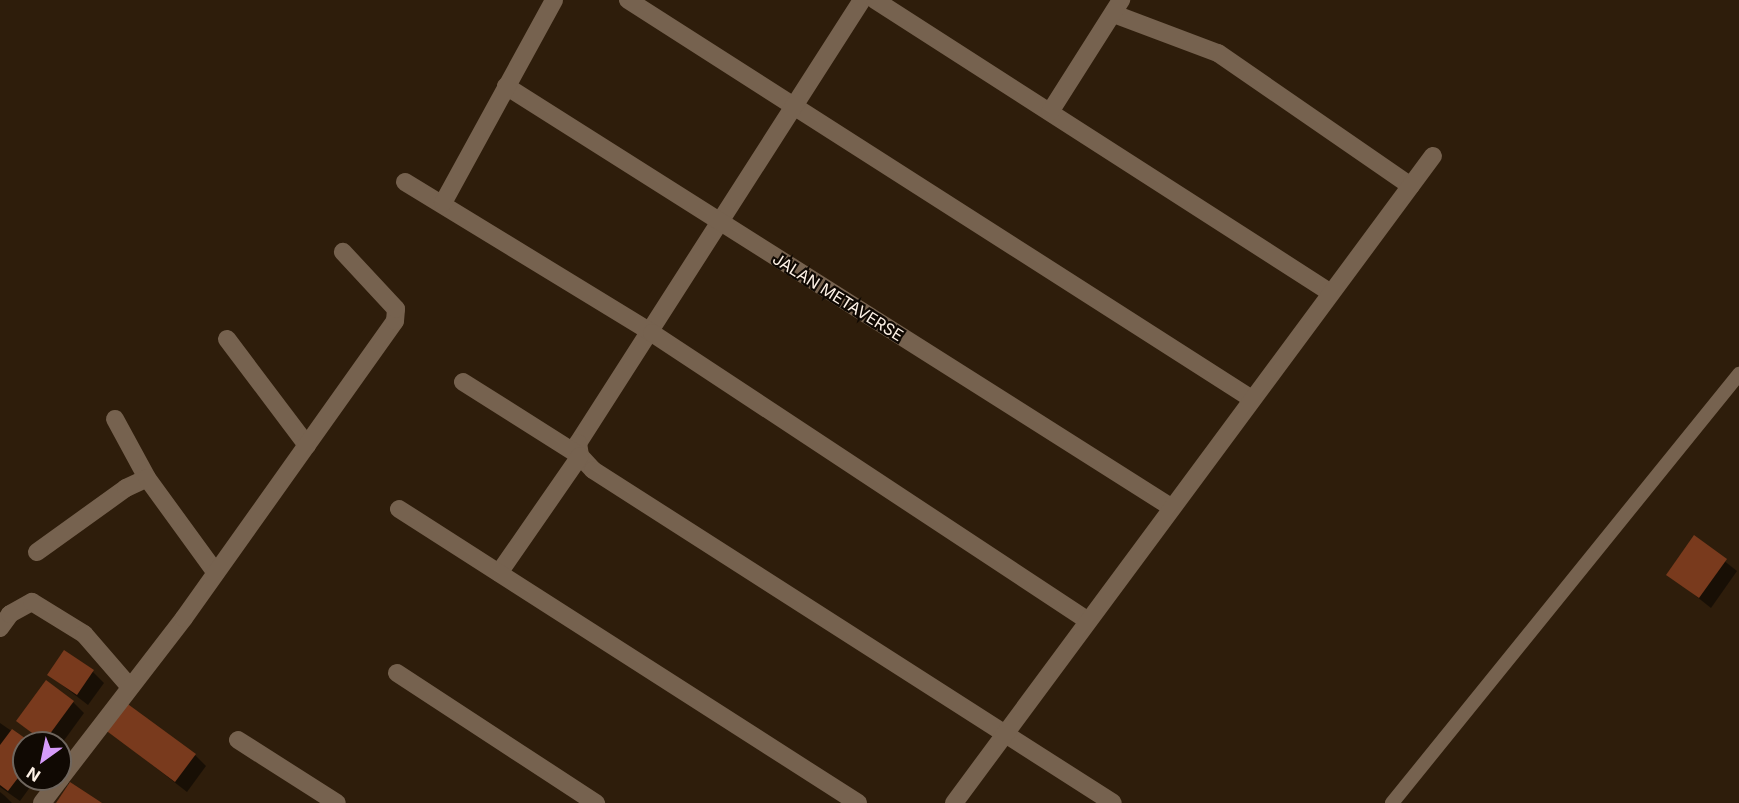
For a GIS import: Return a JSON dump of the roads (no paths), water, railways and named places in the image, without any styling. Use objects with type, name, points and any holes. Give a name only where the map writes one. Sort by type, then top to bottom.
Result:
[{"type":"street","points":[[442,203],[554,0]]},
{"type":"street","points":[[628,0],[1252,399]]},
{"type":"street","points":[[500,573],[580,456],[578,443],[652,333],[862,0]]},
{"type":"street","points":[[875,0],[1331,293]]},
{"type":"street","points":[[1050,112],[1117,7],[1218,53],[1411,186]]},
{"type":"street","name":"JALAN METAVERSE","points":[[506,86],[1172,507]]},
{"type":"street","points":[[954,803],[1003,733],[1434,156]]},
{"type":"street","points":[[405,182],[652,333],[1087,620]]},
{"type":"street","points":[[72,763],[216,573],[395,321],[396,309],[343,252]]},
{"type":"street","points":[[227,339],[307,445]]},
{"type":"street","points":[[463,381],[580,456],[593,470],[1113,803]]},
{"type":"street","points":[[115,419],[147,478],[216,573]]},
{"type":"street","points":[[37,552],[126,488],[147,478]]},
{"type":"street","points":[[399,509],[858,803]]},
{"type":"street","points":[[0,628],[10,614],[32,602],[84,634],[129,686]]},
{"type":"street","points":[[397,673],[595,803]]},
{"type":"street","points":[[238,740],[337,803]]},
{"type":"lane","points":[[1392,803],[1739,374]]}]
